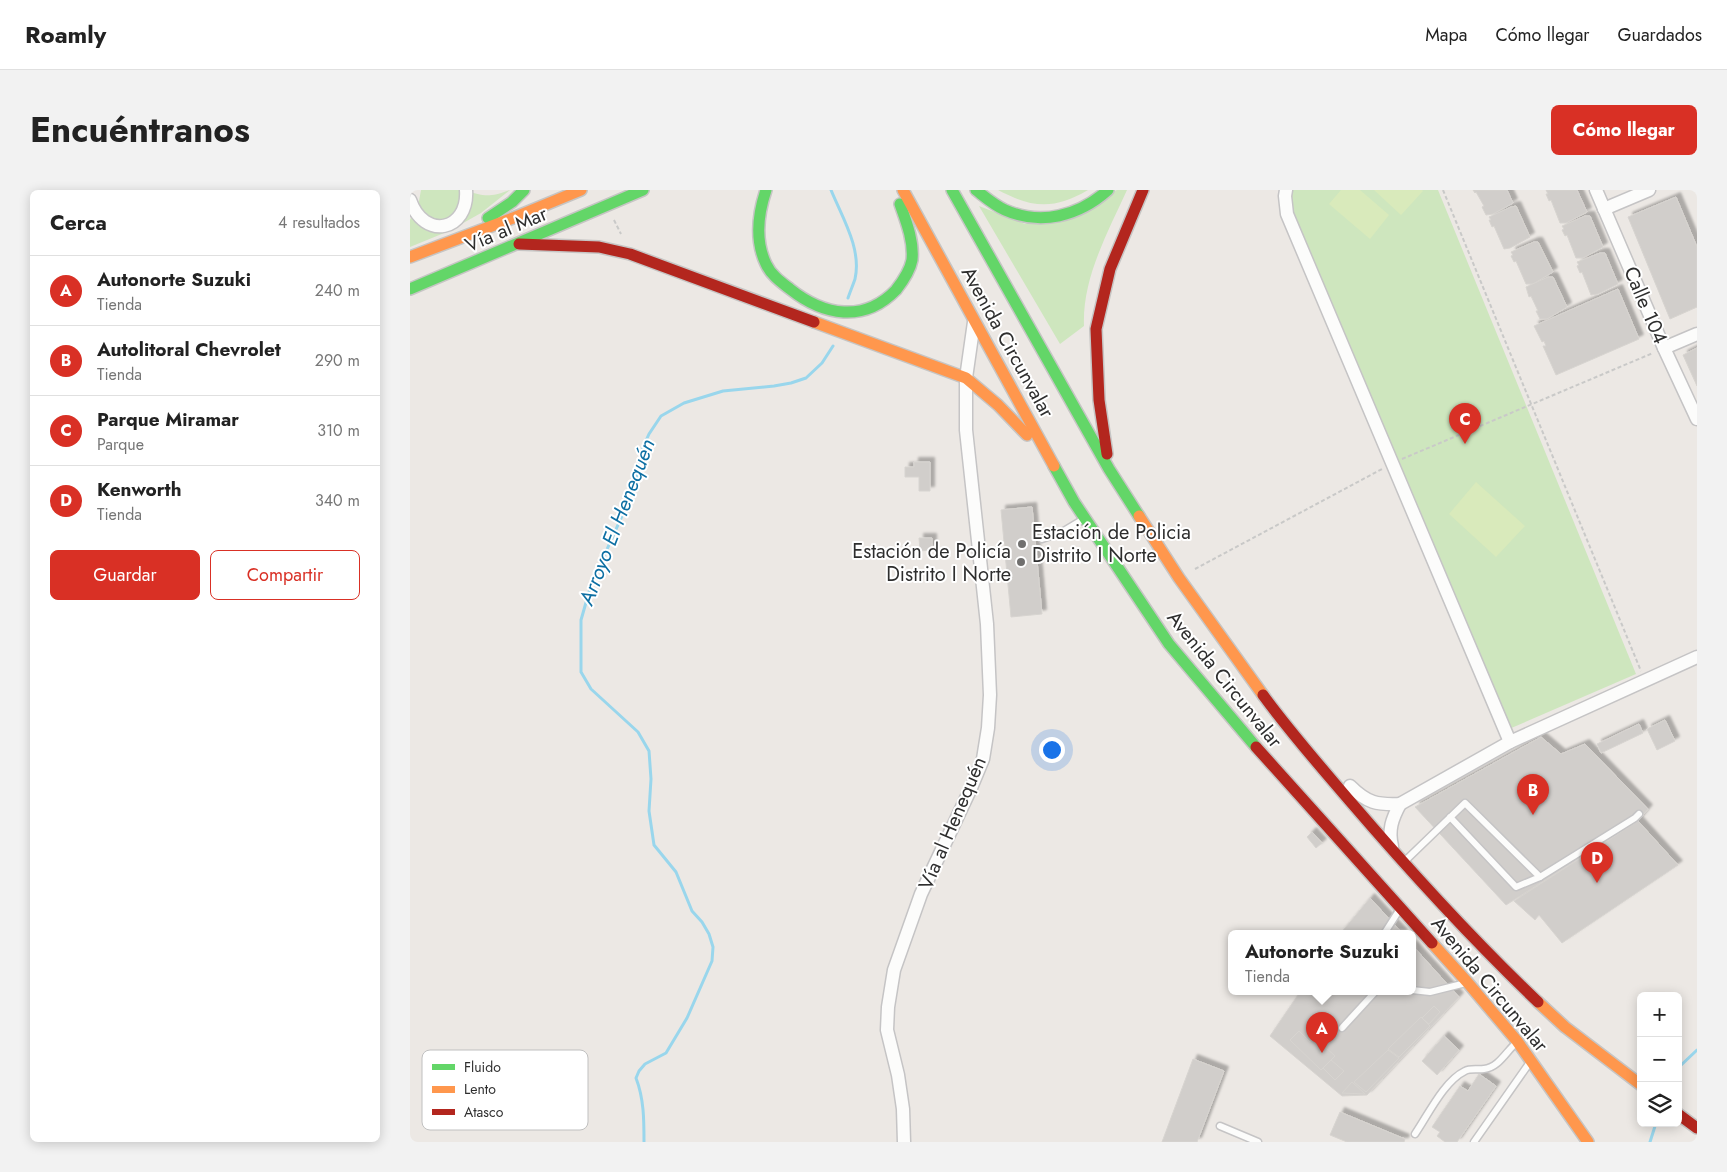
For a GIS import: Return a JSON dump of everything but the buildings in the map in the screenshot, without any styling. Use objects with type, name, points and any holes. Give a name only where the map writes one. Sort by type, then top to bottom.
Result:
[{"type":"highway","points":[[430,248],[451,239],[490,217],[512,202],[524,190]]},
{"type":"highway","name":"Vía al Mar","points":[[410,257],[581,190]]},
{"type":"highway","name":"Vía al Mar","points":[[410,289],[643,190]]},
{"type":"highway","points":[[766,190],[762,201],[758,227],[759,244],[766,265],[783,284],[804,300],[824,309],[845,313],[869,309],[885,300],[895,292],[905,279],[911,266],[912,256],[906,225],[896,190]]},
{"type":"highway","name":"Avenida Circunvalar","points":[[903,190],[1074,502],[1169,644],[1234,722],[1400,909],[1468,982],[1517,1041],[1588,1142]]},
{"type":"highway","name":"Avenida Circunvalar","points":[[952,190],[1109,468],[1179,578],[1297,740],[1393,852],[1508,973],[1565,1027],[1637,1082]]},
{"type":"highway","points":[[976,190],[1004,210],[1031,217],[1052,218],[1088,206],[1108,190]]},
{"type":"highway","points":[[1109,468],[1098,400],[1096,329],[1110,269],[1143,190]]},
{"type":"highway","points":[[519,244],[599,247],[630,254],[966,378],[987,393],[1012,417],[1074,502]]},
{"type":"highway","points":[[1682,1117],[1697,1128]]},
{"type":"street","points":[[413,190],[410,199],[414,210],[424,222],[434,226],[453,222],[460,216],[465,208],[466,190]]},
{"type":"street","points":[[1286,190],[1287,214],[1510,742]]},
{"type":"street","name":"Calle 104","points":[[1596,190],[1664,348],[1697,419]]},
{"type":"street","points":[[1604,209],[1649,190]]},
{"type":"street","name":"Vía al Henequén","points":[[904,1142],[903,1109],[898,1075],[886,1030],[894,970],[921,894],[971,788],[982,759],[988,728],[990,695],[987,624],[966,430],[966,378],[974,320]]},
{"type":"street","points":[[1664,348],[1697,334]]},
{"type":"street","points":[[1297,740],[1361,797],[1382,805],[1400,804],[1510,742],[1697,657]]},
{"type":"street","points":[[1393,852],[1389,836],[1390,825],[1400,804]]},
{"type":"lane","points":[[1042,539],[1062,532],[1085,518]]},
{"type":"lane","points":[[1403,862],[1465,803],[1540,877]]},
{"type":"lane","points":[[1450,818],[1516,887],[1540,877],[1639,814]]},
{"type":"lane","points":[[1387,930],[1400,909]]},
{"type":"lane","points":[[1416,990],[1430,992],[1468,982]]},
{"type":"lane","points":[[1342,1028],[1372,995]]},
{"type":"lane","points":[[1416,1134],[1440,1095],[1453,1079],[1466,1070],[1487,1069],[1494,1066],[1517,1041]]},
{"type":"lane","points":[[1474,1142],[1531,1060]]},
{"type":"lane","points":[[1220,1126],[1258,1142]]},
{"type":"path","points":[[1443,190],[1645,680]]},
{"type":"path","points":[[607,206],[630,254]]},
{"type":"path","points":[[1179,578],[1392,464],[1664,348]]},
{"type":"green space","points":[[421,190],[461,190],[480,195],[490,195],[510,190],[481,213],[449,231],[410,247],[410,220],[419,201]]},
{"type":"green space","points":[[998,190],[1088,190],[1064,201],[1054,204],[1043,204],[1022,200]]},
{"type":"green space","points":[[1117,190],[1127,190],[1092,273],[1084,308],[1084,326],[1060,344],[979,206],[1025,224]]},
{"type":"green space","points":[[1290,190],[1438,190],[1636,674],[1509,729],[1291,214]]},
{"type":"green space","points":[[1341,190],[1360,190],[1389,215],[1370,239],[1329,204]]},
{"type":"green space","points":[[1374,190],[1422,190],[1423,191],[1401,215]]},
{"type":"green space","points":[[1476,482],[1525,526],[1496,557],[1449,514]]},
{"type":"waterway","points":[[831,190],[850,233],[856,256],[855,279],[848,298]]},
{"type":"waterway","name":"Arroyo El Henequén","points":[[644,1142],[644,1118],[636,1078],[645,1064],[666,1053],[687,1018],[712,961],[713,947],[709,934],[702,922],[692,911],[676,872],[654,845],[649,811],[651,779],[649,751],[638,732],[591,689],[581,672],[581,620],[591,585],[635,487],[639,461],[644,445],[661,416],[684,403],[723,391],[774,386],[806,378],[822,363],[833,346]]},
{"type":"waterway","points":[[1682,1064],[1697,1050]]},
{"type":"waterway","points":[[1650,1142],[1655,1127]]},
{"type":"traffic: fast","points":[[488,218],[512,202],[524,190]]},
{"type":"traffic: fast","points":[[410,289],[643,190]]},
{"type":"traffic: fast","points":[[766,190],[761,208],[759,237],[760,246],[768,268],[773,275],[803,298],[830,310],[844,312],[871,308],[884,301],[896,290],[908,272],[912,260],[912,246],[900,204]]},
{"type":"traffic: fast","points":[[952,190],[1109,469],[1139,516]]},
{"type":"traffic: fast","points":[[976,190],[1005,210],[1019,215],[1046,218],[1072,212],[1097,199],[1108,190]]},
{"type":"traffic: fast","points":[[1054,466],[1074,502],[1169,644],[1256,747]]},
{"type":"traffic: slow","points":[[410,257],[581,190]]},
{"type":"traffic: slow","points":[[903,190],[1054,466]]},
{"type":"traffic: slow","points":[[814,322],[966,378],[998,405],[1027,435]]},
{"type":"traffic: slow","points":[[1139,516],[1179,578],[1263,695]]},
{"type":"traffic: slow","points":[[1432,943],[1517,1041],[1588,1142]]},
{"type":"traffic: slow","points":[[1538,1002],[1565,1027],[1637,1082]]},
{"type":"traffic: jam","points":[[1107,454],[1099,400],[1096,329],[1110,269],[1143,190]]},
{"type":"traffic: jam","points":[[519,244],[599,247],[630,254],[814,322]]},
{"type":"traffic: jam","points":[[1263,695],[1305,749],[1394,852],[1538,1002]]},
{"type":"traffic: jam","points":[[1256,747],[1432,943]]},
{"type":"traffic: jam","points":[[1682,1117],[1697,1128]]},
{"type":"place","name":"Parque Miramar","points":[[1465,444]]},
{"type":"place","name":"Estación de Policia Distrito I Norte","points":[[1022,544]]},
{"type":"place","name":"Estación de Policía Distrito I Norte","points":[[1021,562]]},
{"type":"place","name":"Autolitoral Chevrolet","points":[[1533,815]]},
{"type":"place","name":"Kenworth","points":[[1597,883]]},
{"type":"place","name":"Autonorte Suzuki","points":[[1322,1053]]}]
